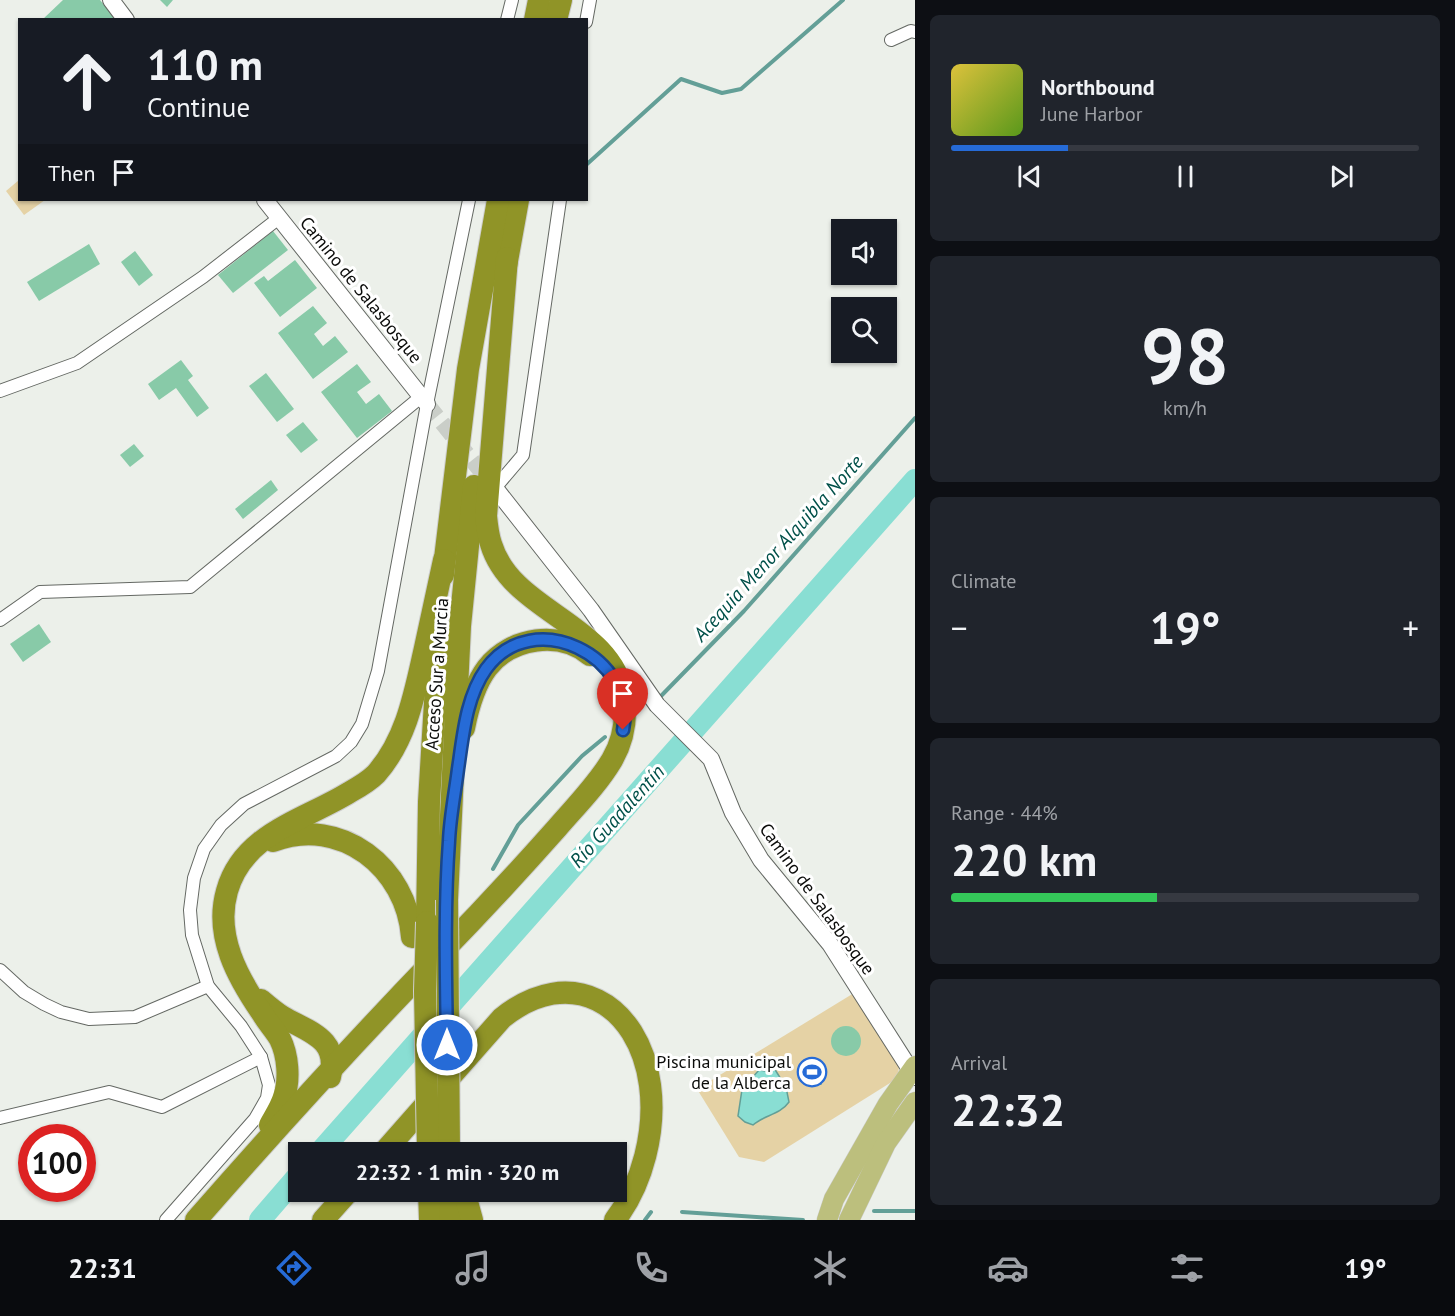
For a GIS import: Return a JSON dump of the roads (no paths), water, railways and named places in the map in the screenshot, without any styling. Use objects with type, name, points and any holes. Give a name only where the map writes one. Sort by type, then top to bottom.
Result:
[{"type":"highway","points":[[535,18],[539,0]]},
{"type":"highway","points":[[556,18],[561,0]]},
{"type":"highway","name":"Acceso Sur a Murcia","points":[[428,1142],[419,930],[444,560],[468,369],[498,201]]},
{"type":"highway","name":"Acceso Sur a Murcia","points":[[448,1142],[447,900],[460,626],[488,371],[518,201]]},
{"type":"highway","points":[[237,1185],[598,779],[620,744],[626,714],[622,686],[617,674],[591,642],[520,587],[503,567],[491,545],[486,516],[507,258]]},
{"type":"highway","points":[[216,1220],[285,1096],[287,1073],[287,1060],[280,1038],[231,962],[224,925],[225,898],[229,885],[240,864],[258,844],[275,831],[361,785],[374,775],[392,752],[406,724],[417,684],[444,560]]},
{"type":"highway","points":[[449,839],[466,715],[486,669],[502,653],[520,644],[540,640],[563,641],[585,650],[609,674],[626,714]]},
{"type":"highway","points":[[240,864],[273,841],[297,834],[323,835],[347,842],[372,857],[385,869],[419,930]]},
{"type":"highway","points":[[195,1220],[237,1185],[326,1086],[332,1068],[492,899]]},
{"type":"highway","points":[[240,979],[270,1008],[320,1036],[328,1048],[332,1068]]},
{"type":"highway","points":[[446,988],[459,1142]]},
{"type":"highway","points":[[393,1142],[502,1018],[521,1004],[539,996],[565,991],[579,993],[600,1001],[621,1019],[630,1029],[643,1053],[650,1085],[650,1122],[640,1172],[627,1200]]},
{"type":"highway","points":[[323,1220],[340,1202]]},
{"type":"highway","points":[[450,1202],[451,1220]]},
{"type":"highway","points":[[467,1202],[472,1220]]},
{"type":"highway","points":[[615,1220],[626,1202]]},
{"type":"main road","points":[[827,1220],[834,1199],[883,1113],[914,1071]]},
{"type":"main road","points":[[849,1220],[886,1143],[915,1101]]},
{"type":"street","points":[[111,0],[124,18]]},
{"type":"street","points":[[508,18],[512,0]]},
{"type":"street","points":[[587,18],[590,0]]},
{"type":"street","points":[[891,40],[911,31],[915,32]]},
{"type":"street","name":"Camino de Salasbosque","points":[[266,201],[424,400]]},
{"type":"street","points":[[166,1220],[255,1119],[267,1098],[269,1085],[261,1057],[241,1026],[208,986],[192,935],[190,910],[194,878],[204,849],[221,825],[244,804],[336,756],[351,742],[362,724],[378,672],[424,400],[469,201]]},
{"type":"street","points":[[495,488],[522,455],[560,201]]},
{"type":"street","points":[[0,391],[77,363],[203,277],[279,218]]},
{"type":"street","points":[[0,620],[40,592],[190,587],[424,400]]},
{"type":"street","name":"Camino de Salasbosque","points":[[495,488],[591,610],[651,698],[706,752],[715,766],[733,813],[761,860],[830,944],[914,1071]]},
{"type":"street","points":[[0,970],[24,993],[61,1012],[89,1019],[135,1017],[208,986]]},
{"type":"street","points":[[0,1118],[109,1092],[162,1107],[261,1057]]},
{"type":"water","points":[[802,1062],[818,1073],[821,1084],[813,1085],[806,1077],[800,1065]]},
{"type":"water","points":[[774,1068],[786,1087],[789,1102],[781,1110],[753,1125],[745,1122],[738,1116],[743,1083],[759,1070]]},
{"type":"waterway","points":[[588,163],[681,79],[722,93],[741,89],[843,0]]},
{"type":"waterway","name":"Acequia Menor Alquibla Norte","points":[[661,696],[744,611],[915,418]]},
{"type":"waterway","name":"Río Guadalentín","points":[[329,1142],[915,480]]},
{"type":"waterway","name":"Acequia Menor Alquibla Norte","points":[[493,869],[518,825],[582,756],[605,737]]},
{"type":"waterway","name":"Río Guadalentín","points":[[260,1220],[288,1188]]},
{"type":"waterway","points":[[874,1211],[915,1211]]},
{"type":"waterway","points":[[645,1220],[651,1212]]},
{"type":"waterway","points":[[682,1212],[803,1220]]},
{"type":"tunnel","points":[[427,404],[492,485]]},
{"type":"place","name":"Piscina municipal de la Alberca","points":[[812,1072]]}]
